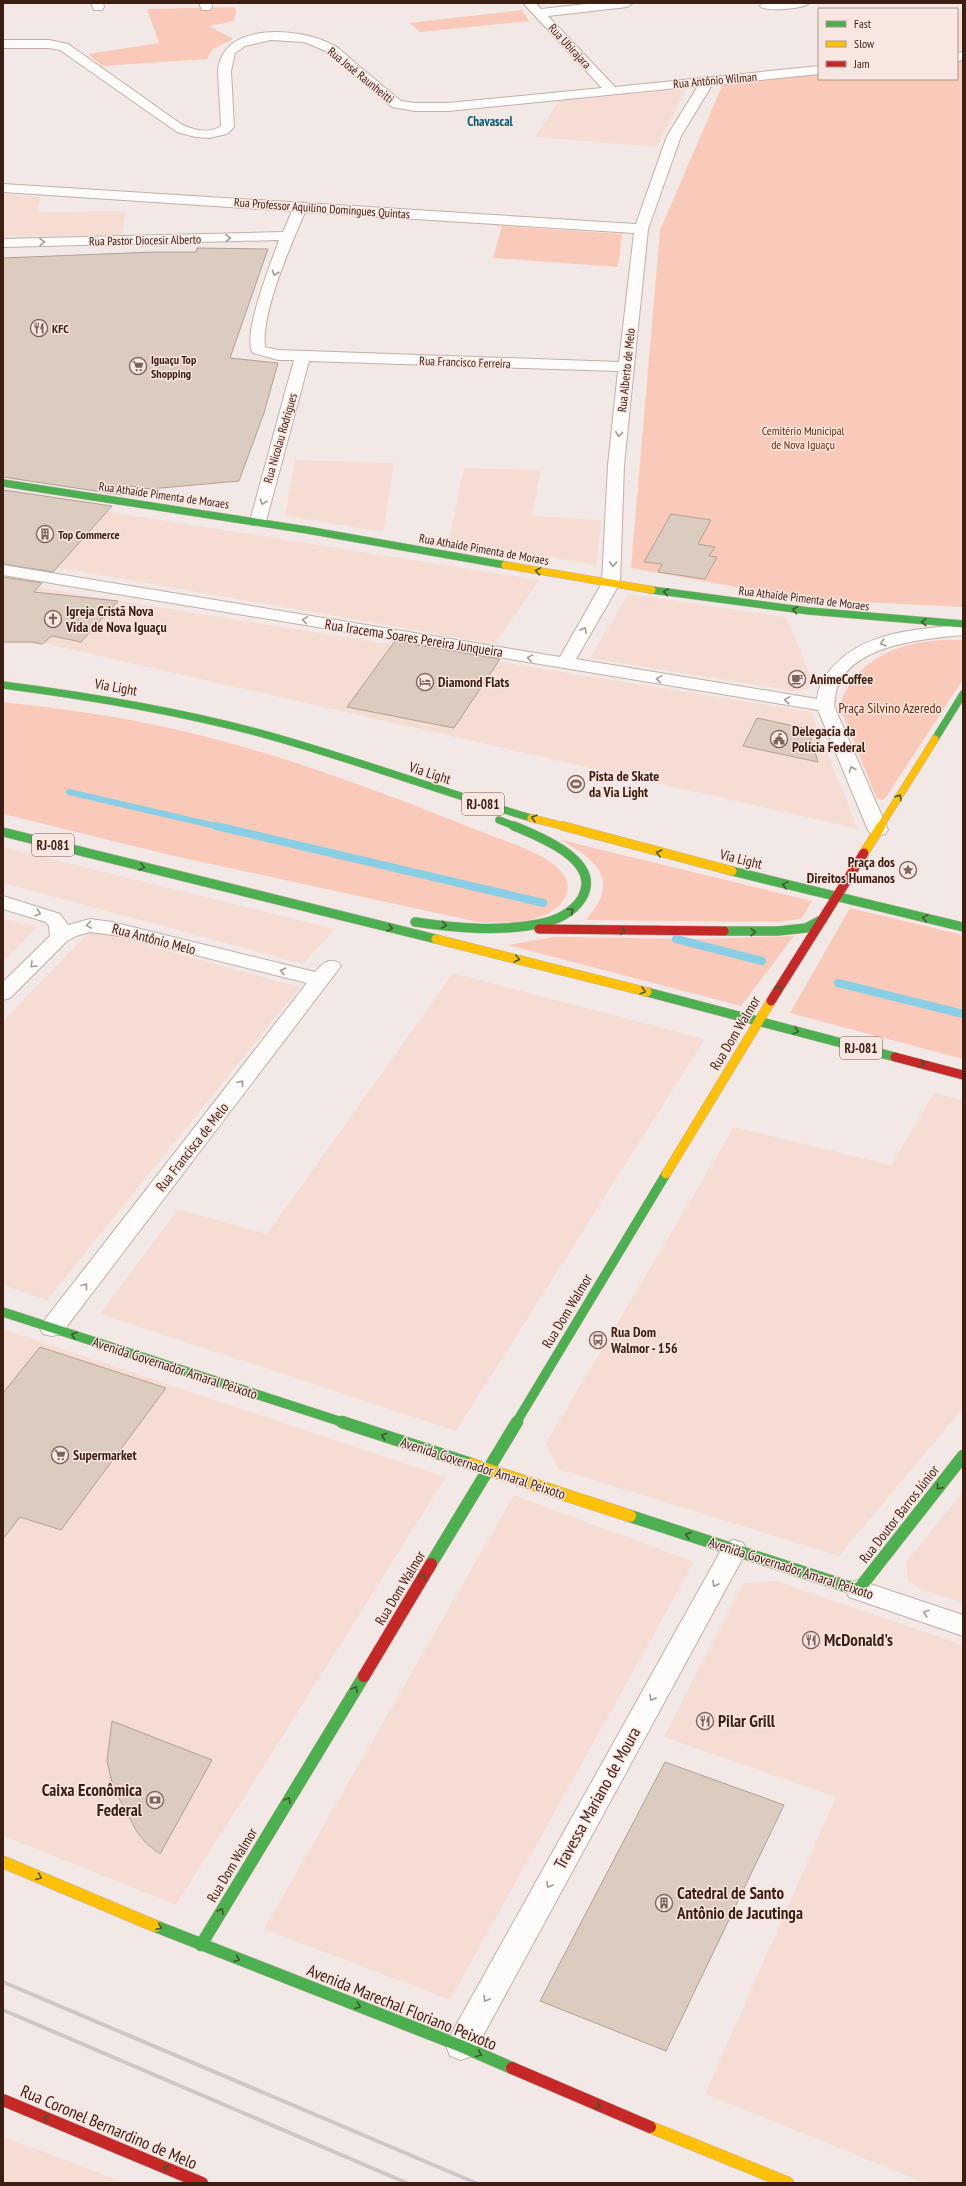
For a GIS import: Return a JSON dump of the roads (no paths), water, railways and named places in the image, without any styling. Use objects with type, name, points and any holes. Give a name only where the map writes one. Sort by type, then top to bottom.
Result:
[{"type":"main road","name":"Rua Athaíde Pimenta de Moraes","points":[[3,483],[258,521],[611,584],[807,612],[890,620],[963,624]]},
{"type":"main road","name":"Via Light","points":[[3,685],[86,696],[175,713],[290,742],[431,788],[615,842],[836,898],[963,927]]},
{"type":"main road","name":"Rua Dom Walmor","points":[[201,1944],[759,1022],[963,694]]},
{"type":"main road","points":[[431,788],[545,842],[572,859],[584,872],[587,884],[586,891],[580,904],[570,913],[546,922],[500,928]]},
{"type":"main road","name":"RJ-081","points":[[3,832],[587,976],[963,1075]]},
{"type":"main road","points":[[269,898],[405,921],[500,928],[778,932],[806,928],[823,919]]},
{"type":"main road","name":"Avenida Governador Amaral Peixoto","points":[[3,1312],[858,1590]]},
{"type":"main road","name":"Rua Doutor Barros Júnior","points":[[858,1590],[963,1456]]},
{"type":"main road","name":"Avenida Marechal Floriano Peixoto","points":[[3,1862],[201,1944],[460,2046],[604,2108],[788,2183]]},
{"type":"main road","name":"Rua Coronel Bernardino de Melo","points":[[3,2100],[202,2183]]},
{"type":"street","name":"Rua Ubirajara","points":[[529,3],[611,90]]},
{"type":"street","points":[[539,12],[627,3]]},
{"type":"street","points":[[766,6],[803,3]]},
{"type":"street","name":"Rua José Raunheitti","points":[[3,44],[49,44],[64,47],[176,127],[198,133],[217,132],[227,128],[224,64],[232,49],[246,41],[269,37],[300,37],[320,42],[330,48],[392,101],[407,106],[448,107],[611,90]]},
{"type":"street","name":"Rua Antônio Wilman","points":[[611,90],[818,70]]},
{"type":"street","name":"Rua Alberto de Melo","points":[[565,663],[611,584],[616,465],[641,229],[674,136],[708,80]]},
{"type":"street","name":"Rua Professor Aquilino Domingues Quintas","points":[[3,188],[641,229]]},
{"type":"street","points":[[288,236],[300,207]]},
{"type":"street","name":"Rua Pastor Diocesir Alberto","points":[[3,242],[288,236]]},
{"type":"street","name":"Rua Francisco Ferreira","points":[[288,236],[262,314],[256,346],[258,350],[265,353],[303,356],[627,367]]},
{"type":"street","name":"Rua Nicolau Rodrigues","points":[[258,521],[303,356]]},
{"type":"street","name":"Rua Iracema Soares Pereira Junqueira","points":[[3,570],[825,706]]},
{"type":"street","points":[[878,830],[825,706],[829,686],[850,661],[871,647],[898,638],[963,630]]},
{"type":"street","points":[[3,902],[53,918],[57,922],[60,937]]},
{"type":"street","name":"Rua Antônio Melo","points":[[3,994],[60,937],[78,928],[96,924],[326,973]]},
{"type":"street","name":"Rua Francisca de Melo","points":[[52,1328],[326,973]]},
{"type":"street","name":"Travessa Mariano de Moura","points":[[460,2046],[734,1550]]},
{"type":"street","name":"Avenida Governador Amaral Peixoto","points":[[858,1590],[963,1626]]},
{"type":"waterway","points":[[69,792],[220,827]]},
{"type":"waterway","points":[[216,826],[543,903]]},
{"type":"waterway","points":[[676,939],[762,961]]},
{"type":"waterway","points":[[838,983],[963,1014]]},
{"type":"railway","points":[[3,1982],[476,2183]]},
{"type":"railway","points":[[3,2010],[407,2183]]},
{"type":"place","name":"KFC","points":[[39,328]]},
{"type":"place","name":"Iguaçu Top Shopping","points":[[138,366]]},
{"type":"place","name":"Top Commerce","points":[[45,534]]},
{"type":"place","name":"Igreja Cristã Nova Vida de Nova Iguaçu","points":[[53,619]]},
{"type":"place","name":"AnimeCoffee","points":[[797,679]]},
{"type":"place","name":"Diamond Flats","points":[[425,682]]},
{"type":"place","name":"Delegacia da Polícia Federal","points":[[779,739]]},
{"type":"place","name":"Pista de Skate da Via Light","points":[[576,784]]},
{"type":"place","name":"Praça dos Direitos Humanos","points":[[908,870]]},
{"type":"place","name":"Rua Dom Walmor - 156","points":[[598,1340]]},
{"type":"place","name":"Supermarket","points":[[60,1455]]},
{"type":"place","name":"McDonald's","points":[[811,1640]]},
{"type":"place","name":"Pilar Grill","points":[[705,1721]]},
{"type":"place","name":"Caixa Econômica Federal","points":[[155,1800]]},
{"type":"place","name":"Catedral de Santo Antônio de Jacutinga","points":[[664,1903]]},
{"type":"district","name":"Chavascal","points":[[490,121]]},
{"type":"park label","name":"Cemitério Municipal de Nova Iguaçu","points":[[803,437]]},
{"type":"park label","name":"Praça Silvino Azeredo","points":[[890,708]]}]
